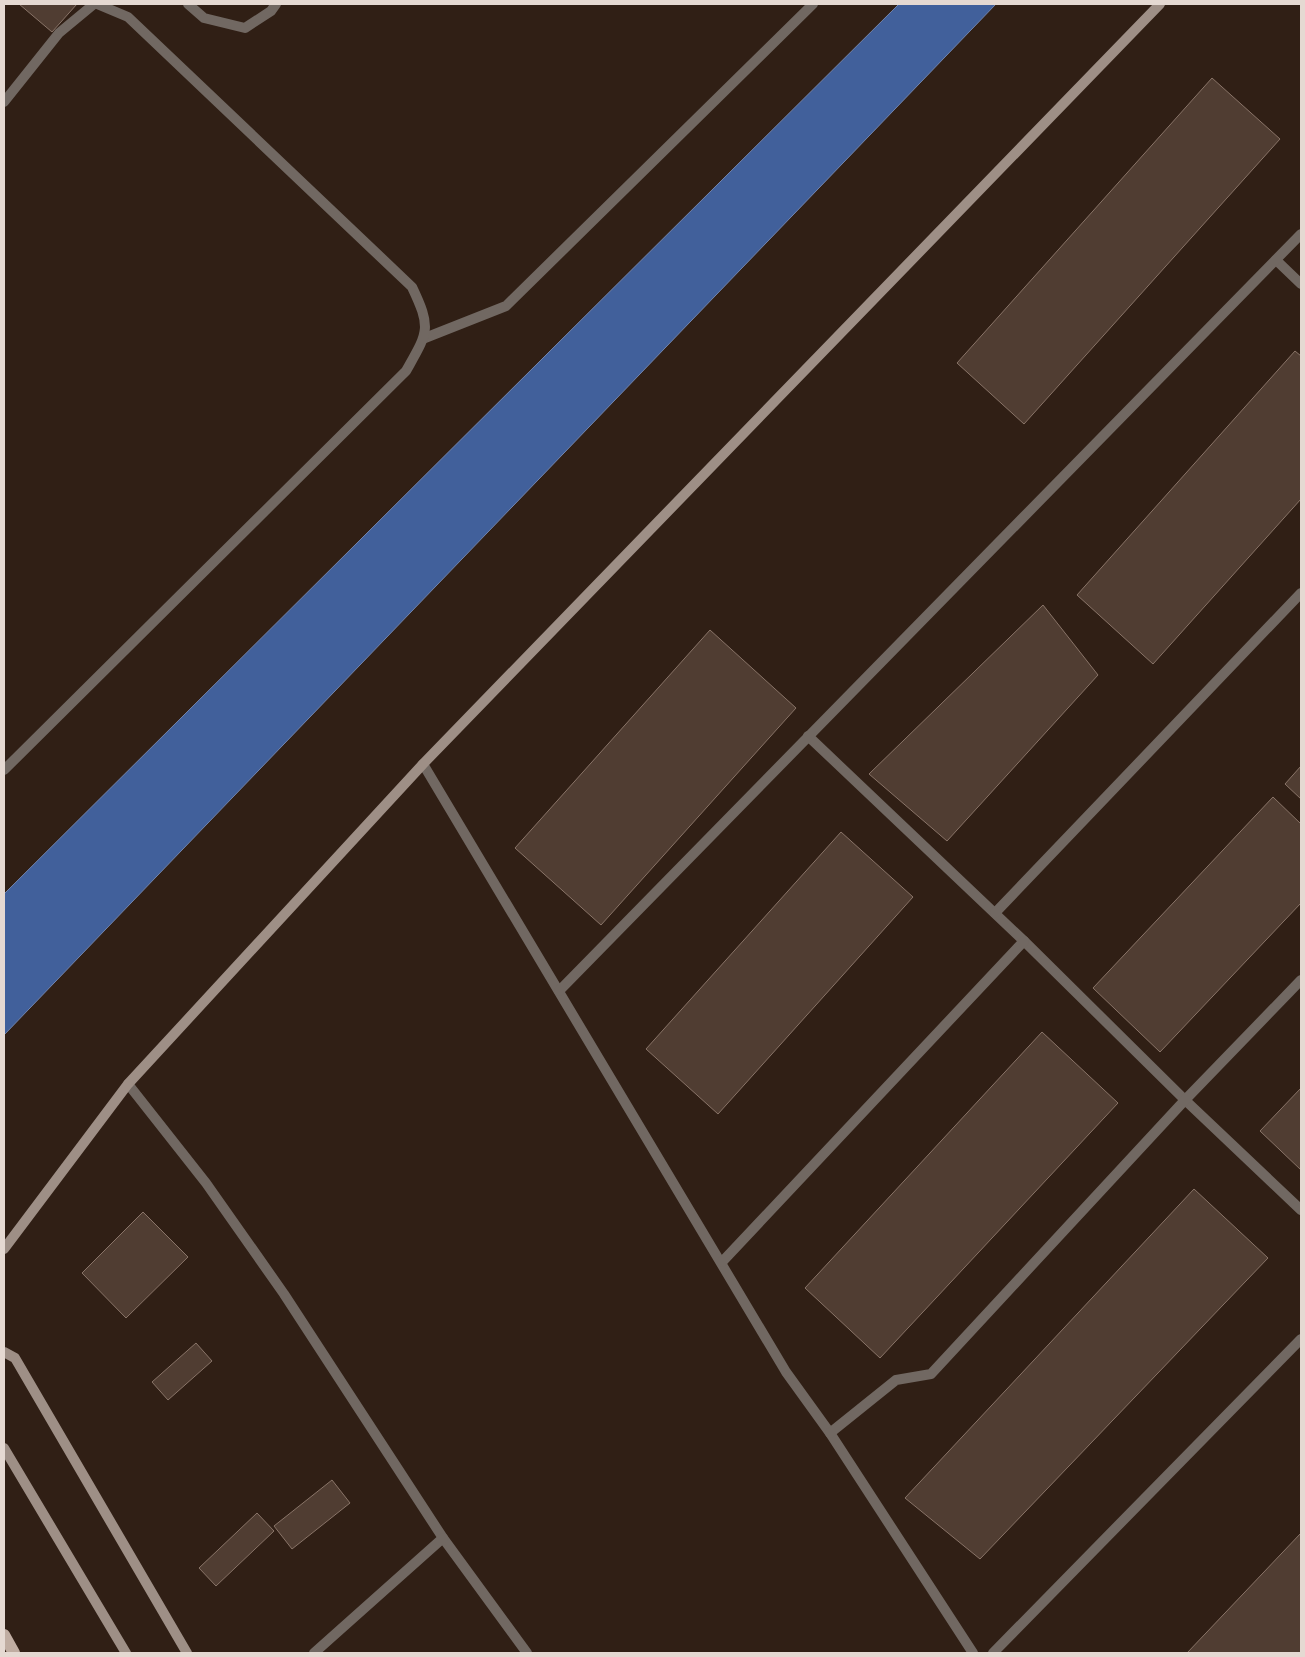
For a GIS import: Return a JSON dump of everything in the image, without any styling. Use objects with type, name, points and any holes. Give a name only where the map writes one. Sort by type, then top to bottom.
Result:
[{"type":"main road","points":[[4,1635],[14,1653]]},
{"type":"street","points":[[4,102],[58,33],[96,4],[128,17],[412,287],[425,313],[425,338],[406,371],[4,770]]},
{"type":"street","points":[[188,4],[204,18],[245,28],[271,10],[276,4]]},
{"type":"street","points":[[425,338],[506,306],[813,4]]},
{"type":"street","points":[[4,1249],[128,1084],[423,764],[1160,4]]},
{"type":"street","points":[[559,991],[1301,234]]},
{"type":"street","points":[[1276,260],[1301,284]]},
{"type":"street","points":[[995,913],[1301,593]]},
{"type":"street","points":[[808,736],[995,913],[1185,1100],[1301,1210]]},
{"type":"street","points":[[423,764],[786,1372],[830,1433],[973,1653]]},
{"type":"street","points":[[722,1262],[1024,941]]},
{"type":"street","points":[[830,1433],[896,1380],[930,1374],[1185,1100],[1301,980]]},
{"type":"street","points":[[128,1084],[206,1183],[284,1294],[443,1538],[526,1653]]},
{"type":"street","points":[[993,1653],[1301,1339]]},
{"type":"street","points":[[4,1352],[15,1358],[187,1653]]},
{"type":"street","points":[[4,1448],[126,1653]]},
{"type":"street","points":[[314,1653],[443,1538]]},
{"type":"water","points":[[899,4],[996,4],[4,1035],[4,894]]},
{"type":"building","points":[[19,4],[77,4],[52,32]]},
{"type":"building","points":[[1212,78],[1280,139],[1024,424],[957,363]]},
{"type":"building","points":[[1295,351],[1301,356],[1301,499],[1153,664],[1077,595]]},
{"type":"building","points":[[1043,605],[1098,675],[947,841],[869,774]]},
{"type":"building","points":[[710,630],[796,708],[601,925],[515,848]]},
{"type":"building","points":[[1301,766],[1301,799],[1285,784]]},
{"type":"building","points":[[1273,797],[1301,824],[1301,903],[1160,1052],[1093,988]]},
{"type":"building","points":[[841,832],[913,897],[718,1114],[646,1049]]},
{"type":"building","points":[[1042,1032],[1118,1103],[880,1358],[805,1288]]},
{"type":"building","points":[[1301,1088],[1301,1170],[1260,1131]]},
{"type":"building","points":[[1194,1189],[1268,1258],[980,1559],[905,1498]]},
{"type":"building","points":[[143,1212],[188,1257],[126,1318],[82,1273]]},
{"type":"building","points":[[196,1343],[212,1361],[168,1400],[152,1382]]},
{"type":"building","points":[[332,1480],[350,1503],[292,1549],[274,1526]]},
{"type":"building","points":[[257,1513],[274,1531],[216,1586],[199,1568]]},
{"type":"building","points":[[1301,1533],[1301,1653],[1187,1653]]}]
